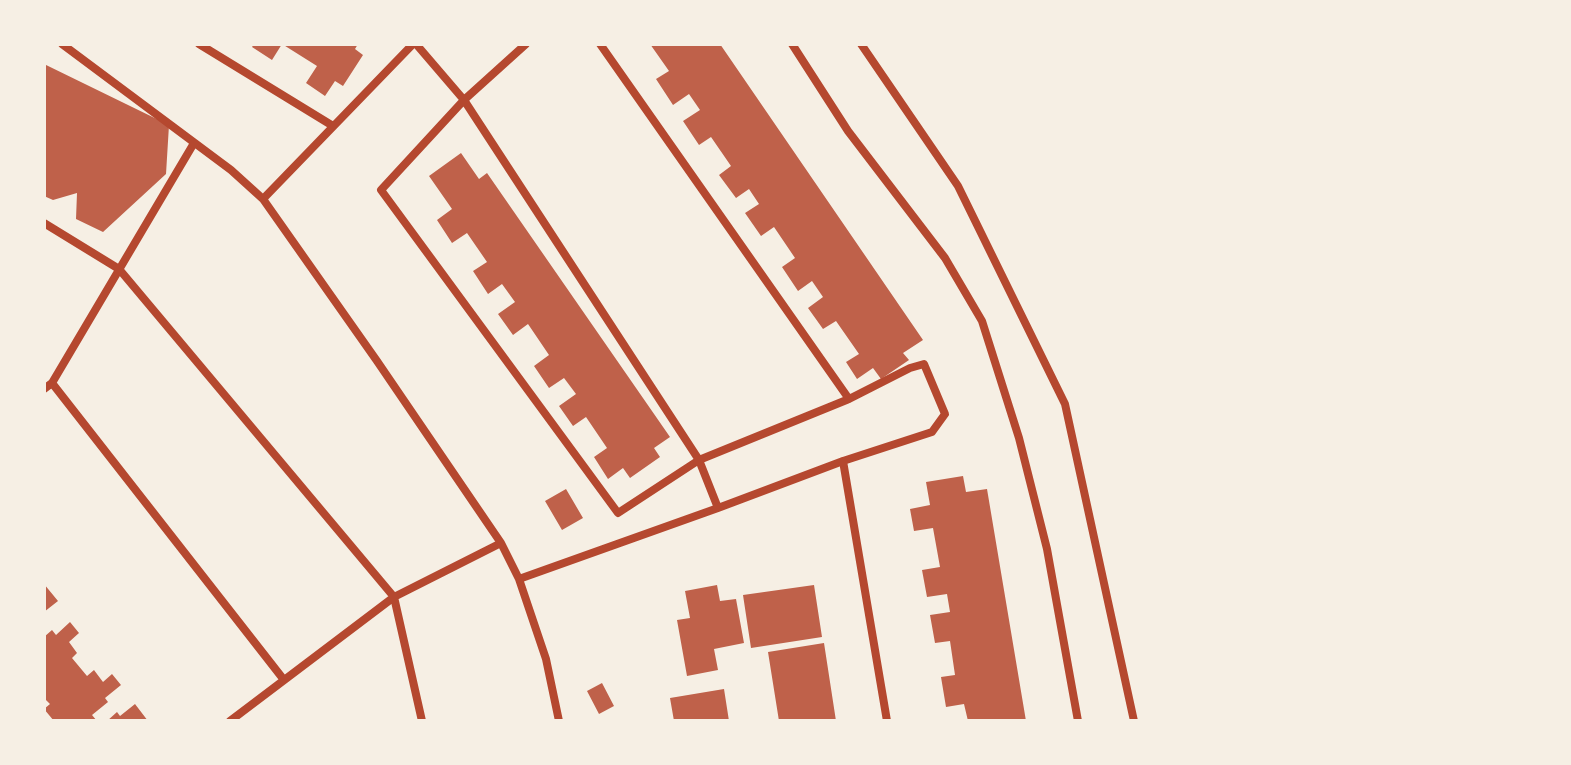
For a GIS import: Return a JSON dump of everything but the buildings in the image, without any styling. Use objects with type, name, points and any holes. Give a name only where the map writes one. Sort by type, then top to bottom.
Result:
[{"type":"street","points":[[62,44],[231,170],[263,199],[501,543],[519,579],[546,659],[559,721]]},
{"type":"street","points":[[199,44],[333,126]]},
{"type":"street","points":[[263,199],[415,44],[464,100],[699,460],[718,508]]},
{"type":"street","points":[[519,579],[843,461],[932,432],[945,414],[924,364],[910,368],[849,399],[699,460],[618,513],[381,190],[464,100],[526,44]]},
{"type":"street","points":[[600,44],[849,399]]},
{"type":"street","points":[[792,44],[848,131],[945,258],[982,321],[1019,438],[1047,549],[1078,721]]},
{"type":"street","points":[[861,44],[958,186],[1065,404],[1134,721]]},
{"type":"street","points":[[194,143],[48,386],[284,680]]},
{"type":"street","points":[[44,223],[119,269],[394,597],[422,721]]},
{"type":"street","points":[[843,461],[887,721]]},
{"type":"street","points":[[230,721],[394,597],[501,543]]}]
